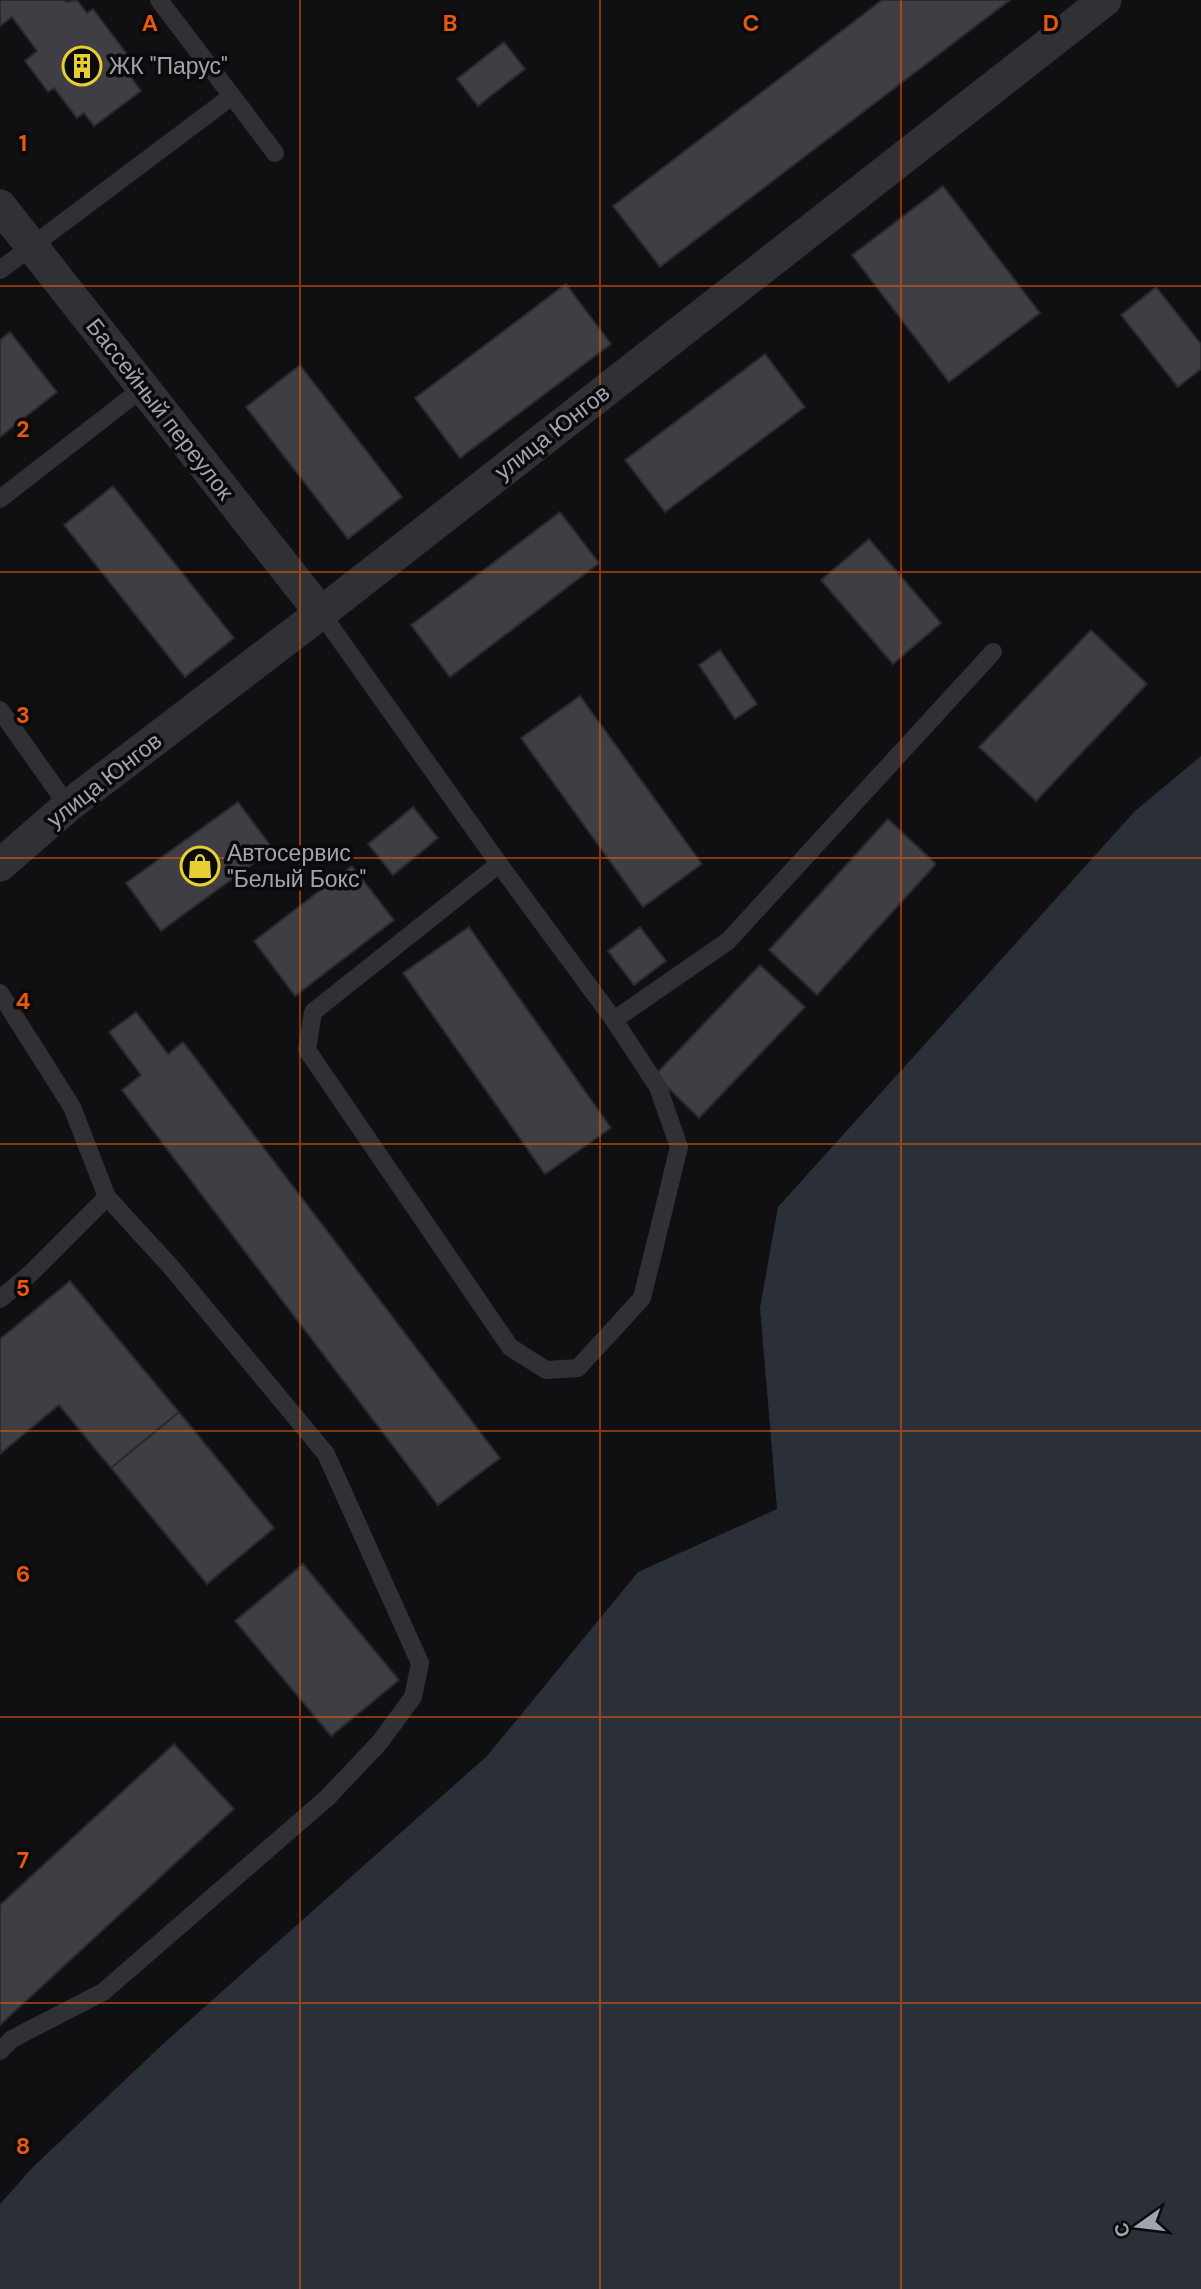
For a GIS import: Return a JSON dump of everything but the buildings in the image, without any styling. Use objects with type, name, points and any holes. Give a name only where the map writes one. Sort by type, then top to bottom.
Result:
[{"type":"street","name":"улица Юнгов","points":[[0,865],[68,806],[321,613],[1105,0]]},
{"type":"street","name":"Бассейный переулок","points":[[0,206],[321,613]]},
{"type":"lane","points":[[159,0],[275,153]]},
{"type":"lane","points":[[0,270],[232,96]]},
{"type":"lane","points":[[0,499],[143,388]]},
{"type":"lane","points":[[321,613],[499,864],[614,1020],[658,1087],[679,1147],[642,1298],[578,1368],[546,1370],[510,1347],[307,1050],[313,1012],[499,864]]},
{"type":"lane","points":[[614,1020],[728,941],[993,652]]},
{"type":"lane","points":[[0,709],[68,806]]},
{"type":"lane","points":[[0,993],[72,1107],[107,1197],[171,1268],[326,1454],[420,1663],[413,1697],[380,1742],[327,1798],[103,1992],[12,2039],[0,2051]]},
{"type":"lane","points":[[0,1299],[30,1275],[107,1197]]},
{"type":"shaded area","points":[[1201,756],[1201,2289],[0,2289],[0,2204],[33,2167],[163,2044],[487,1756],[638,1572],[777,1509],[760,1308],[778,1207],[1135,811]]},
{"type":"place","name":"ЖК \"Парус\"","points":[[82,66]]},
{"type":"place","name":"Автосервис \"Белый Бокс\"","points":[[200,866]]}]
